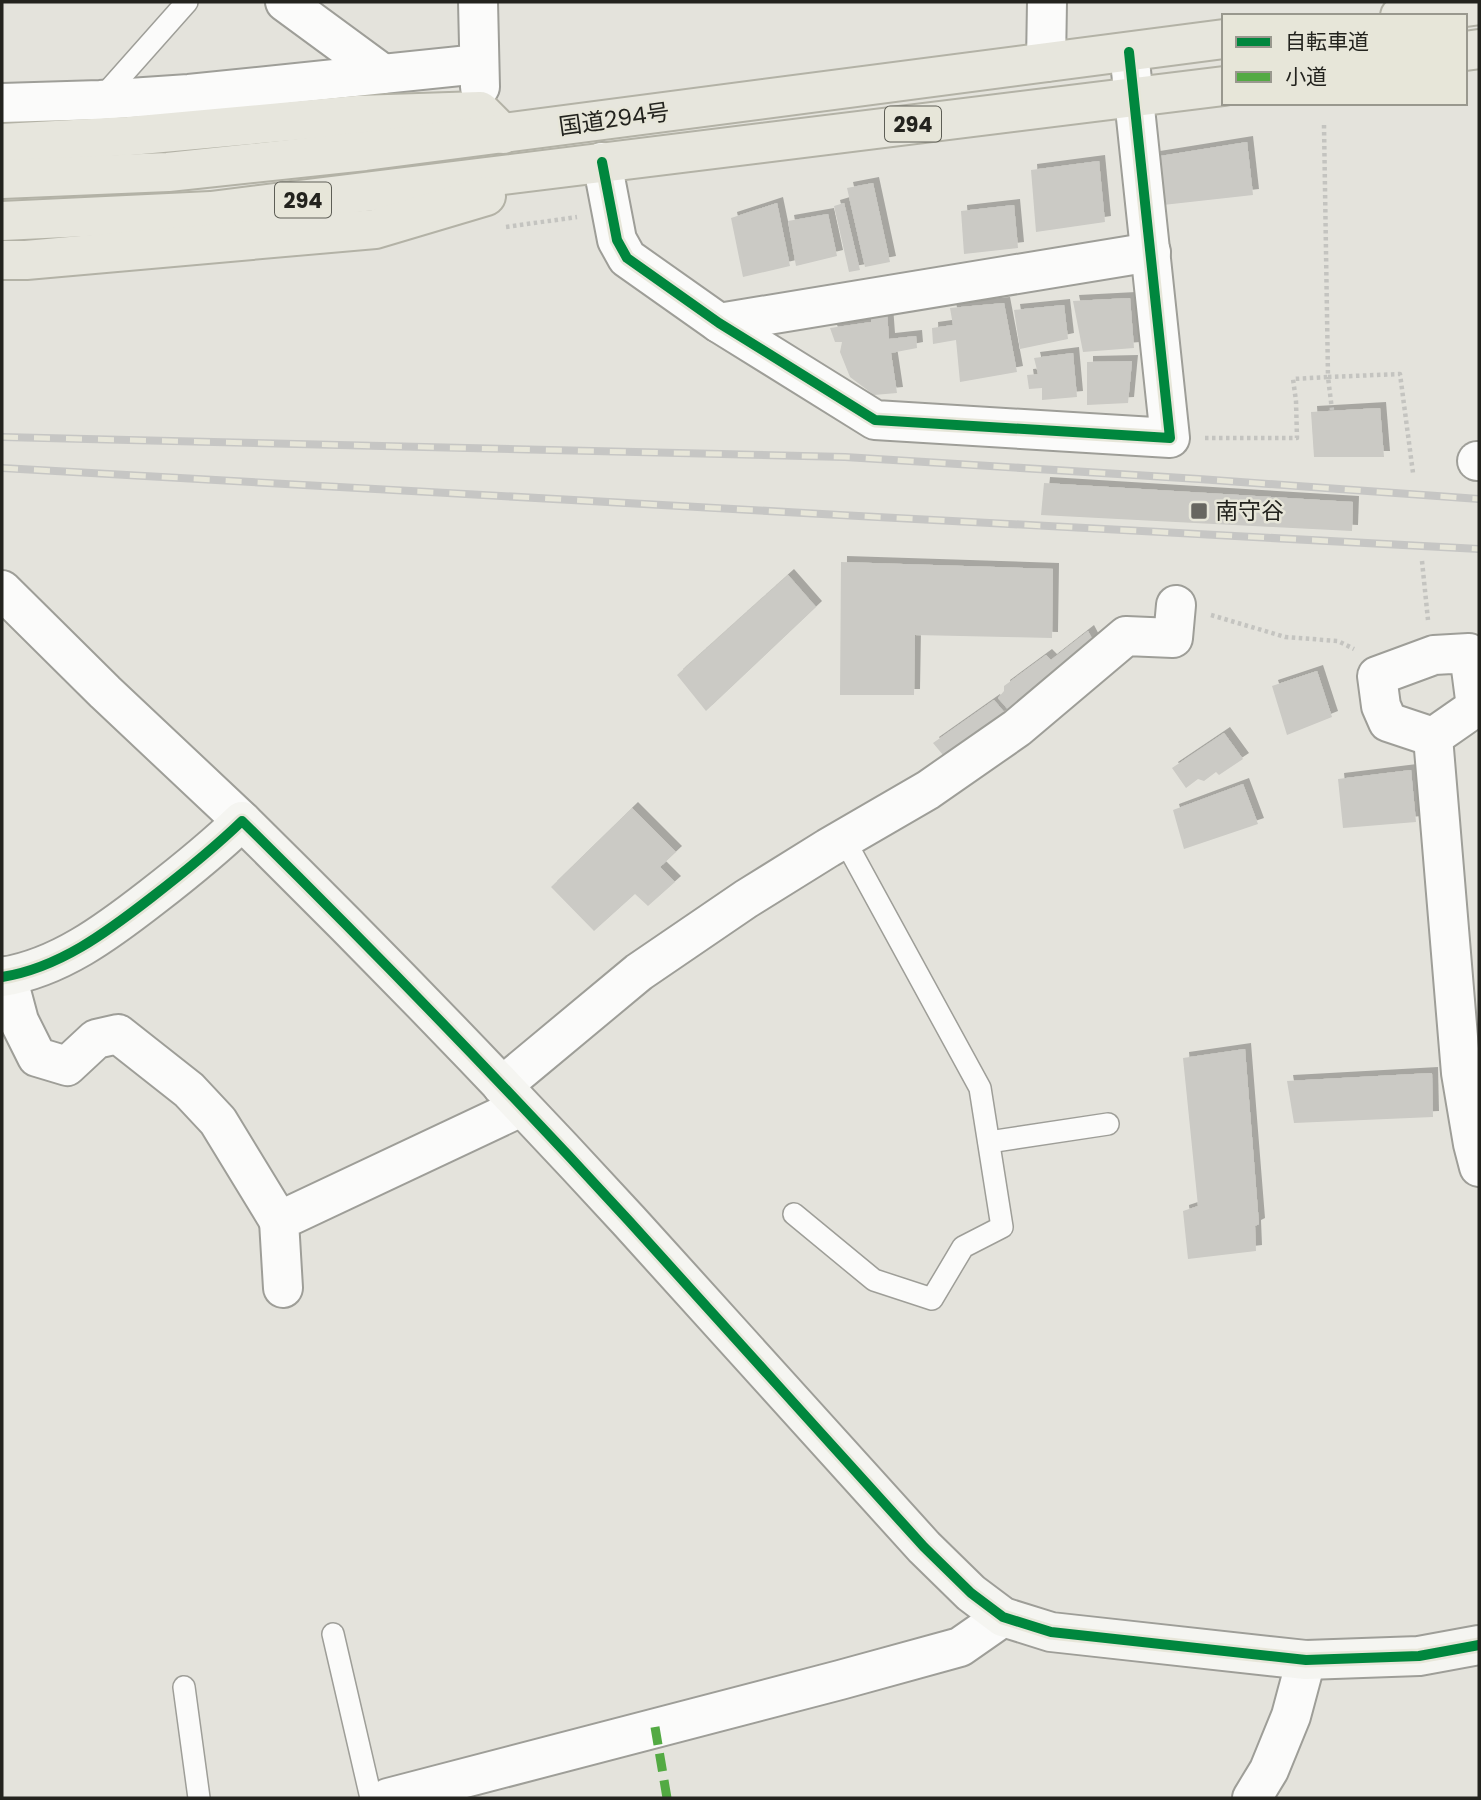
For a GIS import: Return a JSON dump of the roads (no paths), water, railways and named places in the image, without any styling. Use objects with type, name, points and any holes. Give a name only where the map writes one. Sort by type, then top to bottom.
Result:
[{"type":"highway","points":[[1414,14],[1479,5]]},
{"type":"highway","name":"国道294号","points":[[2,179],[169,172],[365,151],[491,122],[1046,62],[1222,39]]},
{"type":"highway","name":"国道294号","points":[[2,221],[212,211],[1222,86]]},
{"type":"highway","points":[[2,143],[129,136],[358,114],[491,122]]},
{"type":"highway","points":[[2,260],[375,229],[602,162]]},
{"type":"street","points":[[285,2],[383,74]]},
{"type":"street","points":[[478,2],[479,64],[491,122]]},
{"type":"street","points":[[1046,62],[1047,2]]},
{"type":"street","points":[[602,162],[617,240],[627,258],[719,323],[875,420],[1170,438],[1129,52]]},
{"type":"street","points":[[2,103],[190,94],[479,64]]},
{"type":"street","points":[[719,323],[1150,252]]},
{"type":"street","points":[[2,590],[242,821],[372,951],[628,1221],[924,1547],[971,1593],[1003,1617],[1051,1632],[1306,1660],[1419,1656],[1479,1645]]},
{"type":"street","points":[[279,1221],[512,1096],[639,972],[746,899],[928,790],[1017,728],[1126,636],[1173,638],[1176,605]]},
{"type":"street","points":[[1469,653],[1476,707],[1433,737],[1388,722],[1381,706],[1377,676],[1434,655],[1469,653]]},
{"type":"street","points":[[1433,737],[1461,1073],[1479,1167]]},
{"type":"street","points":[[242,821],[189,869],[114,927],[47,964],[4,977],[19,1021],[37,1057],[67,1066],[96,1039],[118,1034],[188,1090],[218,1121],[279,1221],[283,1288]]},
{"type":"street","points":[[388,1798],[960,1647],[1003,1617]]},
{"type":"street","points":[[1252,1798],[1269,1770],[1291,1716],[1306,1660]]},
{"type":"lane","points":[[100,100],[187,2]]},
{"type":"lane","points":[[794,1213],[874,1280],[932,1299],[963,1247],[1002,1227],[981,1088],[844,839]]},
{"type":"lane","points":[[989,1142],[1108,1124]]},
{"type":"lane","points":[[333,1634],[371,1798]]},
{"type":"lane","points":[[184,1687],[200,1798]]},
{"type":"railway","points":[[2,437],[845,457],[1479,499]]},
{"type":"railway","points":[[2,468],[1479,549]]},
{"type":"place","name":"南守谷","points":[[1199,511]]}]
